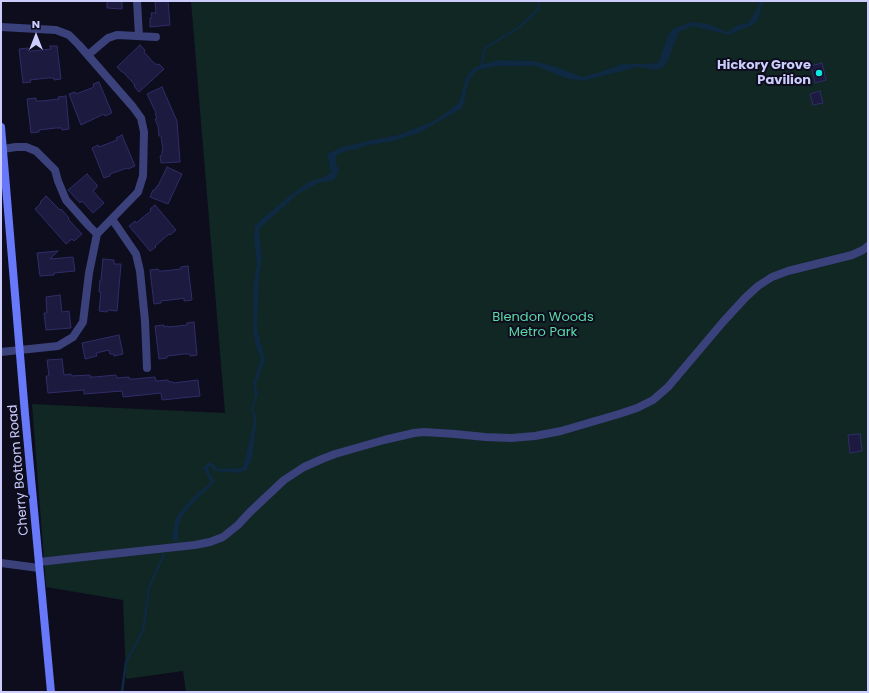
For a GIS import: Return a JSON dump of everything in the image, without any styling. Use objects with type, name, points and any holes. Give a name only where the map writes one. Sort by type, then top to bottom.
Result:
[{"type":"main road","name":"Cherry Bottom Road","points":[[1,127],[3,172],[51,692]]},
{"type":"street","points":[[137,1],[139,36]]},
{"type":"street","points":[[1,28],[56,30],[69,35],[133,107],[141,118],[144,132],[143,176],[138,192],[97,234],[89,273],[83,322],[73,337],[58,346],[1,352]]},
{"type":"street","points":[[88,55],[108,38],[117,35],[156,37]]},
{"type":"street","points":[[3,149],[26,147],[36,151],[55,170],[66,200],[97,234]]},
{"type":"street","points":[[112,218],[136,254],[140,271],[145,321],[147,368]]},
{"type":"street","points":[[1,563],[39,565],[210,542],[223,536],[238,524],[284,480],[304,467],[335,454],[384,440],[424,432],[511,438],[535,436],[561,431],[637,408],[653,400],[668,387],[732,313],[758,286],[772,277],[788,270],[852,255],[868,246]]},
{"type":"green space","name":"Blendon Woods Metro Park","points":[[191,1],[868,1],[868,692],[186,692],[183,671],[126,679],[123,600],[46,587],[32,404],[225,413]]},
{"type":"water","points":[[760,1],[765,1],[763,2],[758,20],[751,26],[729,35],[692,26],[679,32],[664,67],[656,70],[638,67],[582,81],[565,78],[536,66],[497,66],[478,70],[471,77],[461,109],[419,133],[393,141],[358,147],[336,155],[336,163],[339,171],[334,180],[319,183],[298,194],[259,229],[262,258],[259,279],[257,328],[265,360],[256,384],[258,394],[253,409],[256,415],[256,426],[252,458],[247,470],[240,473],[215,471],[210,466],[208,469],[215,482],[182,516],[178,530],[178,541],[173,541],[172,536],[176,517],[193,497],[211,482],[203,468],[209,462],[215,465],[217,469],[243,468],[254,418],[251,409],[255,396],[253,383],[261,359],[256,346],[253,331],[253,288],[257,263],[254,240],[255,225],[288,197],[310,181],[322,178],[331,173],[327,154],[342,147],[398,135],[434,121],[459,103],[466,77],[473,68],[483,64],[499,60],[533,61],[557,67],[582,77],[623,64],[658,63],[668,35],[673,29],[692,22],[708,24],[727,32],[738,25],[748,23],[755,13]]},
{"type":"building","points":[[107,1],[122,1],[122,9],[107,8]]},
{"type":"building","points":[[155,1],[168,1],[170,25],[150,27],[150,18],[152,18],[151,13],[156,13]]},
{"type":"building","points":[[140,45],[153,62],[157,65],[159,64],[164,69],[139,92],[134,86],[135,85],[117,67]]},
{"type":"building","points":[[50,46],[57,46],[61,79],[54,80],[54,78],[48,78],[30,80],[31,82],[23,83],[19,49],[28,48],[28,51],[32,51],[51,49]]},
{"type":"building","name":"Hickory Grove Pavilion","points":[[822,63],[826,80],[815,83],[811,66]]},
{"type":"building","points":[[99,82],[112,113],[105,116],[104,114],[81,125],[69,94],[75,92],[76,94],[94,87],[93,84]]},
{"type":"building","points":[[162,87],[177,121],[180,162],[161,163],[160,156],[162,155],[163,151],[161,136],[159,136],[158,126],[155,119],[157,118],[156,113],[147,94]]},
{"type":"building","points":[[820,91],[823,103],[813,105],[810,94]]},
{"type":"building","points":[[66,96],[69,129],[62,130],[62,128],[56,128],[39,130],[39,132],[31,133],[27,99],[36,98],[36,101],[41,101],[59,99],[58,97]]},
{"type":"building","points":[[122,135],[135,166],[110,174],[110,176],[104,178],[92,148],[117,140],[116,138]]},
{"type":"building","points":[[167,167],[182,174],[168,204],[150,197],[153,190],[155,190],[158,186]]},
{"type":"building","points":[[87,174],[97,185],[93,191],[104,203],[93,213],[82,201],[80,203],[68,190]]},
{"type":"building","points":[[46,196],[60,210],[61,209],[82,234],[74,241],[72,239],[66,244],[35,209]]},
{"type":"building","points":[[155,205],[176,230],[170,235],[169,234],[150,251],[129,226],[135,221],[136,223],[151,211],[150,209]]},
{"type":"building","points":[[58,251],[50,259],[73,257],[75,271],[40,276],[37,253]]},
{"type":"building","points":[[103,259],[114,260],[114,264],[121,264],[117,311],[99,311],[101,292],[99,292]]},
{"type":"building","points":[[188,266],[192,300],[184,301],[184,298],[161,301],[161,303],[154,304],[150,270],[158,269],[159,271],[163,271],[181,269],[181,267]]},
{"type":"building","points":[[60,295],[62,312],[69,311],[71,328],[46,330],[44,313],[47,313],[46,297]]},
{"type":"building","points":[[194,322],[197,355],[190,356],[190,354],[184,354],[167,356],[167,358],[159,359],[155,326],[164,325],[164,327],[169,327],[187,325],[187,323]]},
{"type":"building","points":[[119,335],[123,354],[114,356],[114,354],[110,354],[109,350],[96,353],[97,356],[85,359],[82,343]]},
{"type":"building","points":[[62,359],[64,375],[90,375],[90,377],[95,377],[116,375],[117,378],[129,377],[129,379],[155,377],[156,381],[168,380],[169,382],[173,383],[198,380],[200,396],[162,400],[161,393],[123,397],[122,391],[84,394],[84,390],[48,393],[46,376],[49,376],[47,360]]},
{"type":"building","points":[[860,434],[862,451],[850,453],[848,435]]},
{"type":"waterway","points":[[481,67],[485,48],[518,28],[538,10],[539,1]]},
{"type":"waterway","points":[[352,149],[365,145]]},
{"type":"waterway","points":[[122,692],[126,662],[143,631],[149,588],[164,554]]},
{"type":"place","name":"Hickory Grove Pavilion","points":[[819,73]]}]
